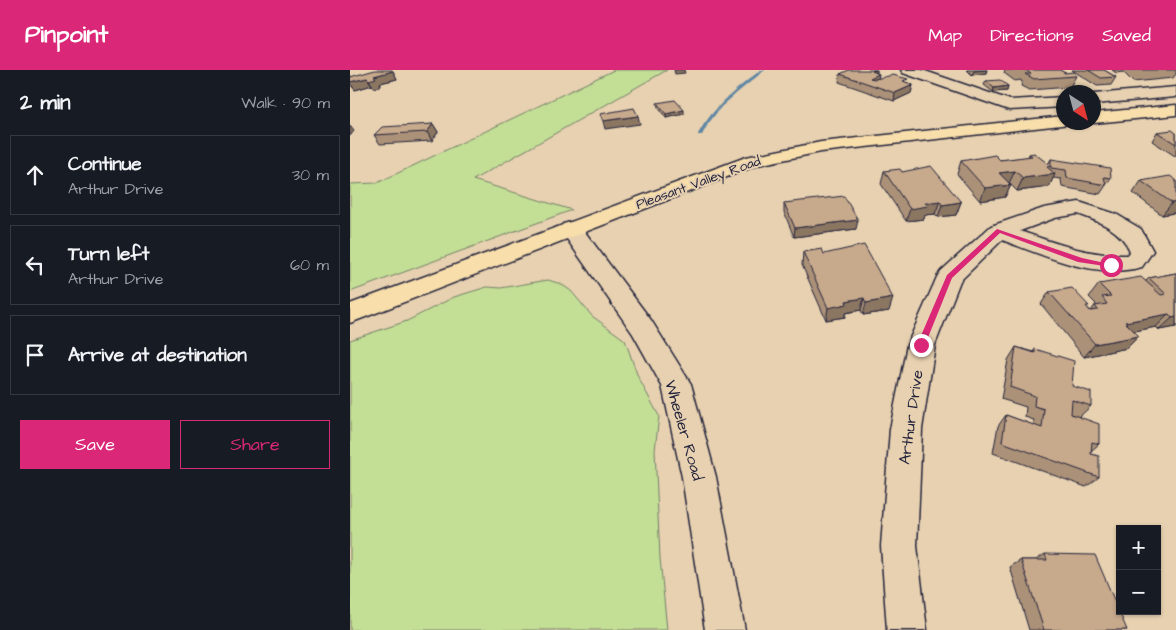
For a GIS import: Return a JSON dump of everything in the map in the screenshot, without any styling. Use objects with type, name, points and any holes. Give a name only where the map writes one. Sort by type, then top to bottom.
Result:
[{"type":"main road","points":[[1101,117],[1176,110]]},
{"type":"main road","name":"Pleasant Valley Road","points":[[350,314],[753,161],[787,153],[879,139],[1056,122]]},
{"type":"street","points":[[908,70],[1009,105],[1056,106]]},
{"type":"street","points":[[1101,99],[1176,92]]},
{"type":"street","name":"Arthur Drive","points":[[907,630],[899,546],[906,429],[921,345],[949,277],[999,231],[1051,212],[1079,208],[1109,218],[1133,234],[1142,251],[1134,262],[1111,265],[1081,260],[999,231]]},
{"type":"street","name":"Wheeler Road","points":[[570,229],[642,327],[676,384],[699,477],[725,630]]},
{"type":"green space","points":[[614,70],[667,70],[473,180],[572,210],[350,292],[350,184],[377,183]]},
{"type":"green space","points":[[548,280],[561,284],[571,291],[592,316],[625,340],[638,377],[659,416],[655,450],[660,558],[667,630],[350,630],[350,340],[407,321],[454,297],[487,287],[501,288]]},
{"type":"building","points":[[375,70],[393,71],[374,76],[376,78],[369,80],[367,78],[350,82],[350,77]]},
{"type":"building","points":[[849,70],[875,70],[872,71],[879,74],[870,78],[875,79],[893,75],[908,79],[903,81],[913,85],[895,93],[840,74]]},
{"type":"building","points":[[1026,70],[1060,70],[1065,73],[1074,72],[1076,76],[1034,79],[1025,74],[1031,74]]},
{"type":"building","points":[[1088,70],[1104,70],[1116,77],[1101,78]]},
{"type":"building","points":[[1000,80],[1008,86],[994,88],[986,81]]},
{"type":"building","points":[[675,100],[684,110],[666,114],[657,103]]},
{"type":"building","points":[[634,108],[638,116],[603,121],[600,114]]},
{"type":"building","points":[[433,124],[427,132],[374,135],[382,127]]},
{"type":"building","points":[[1172,130],[1176,133],[1176,144],[1157,132]]},
{"type":"building","points":[[1034,153],[1051,166],[1047,167],[1055,174],[1023,178],[1015,171],[999,173],[1011,185],[985,188],[961,161],[995,155],[1000,160],[1032,156],[1029,154]]},
{"type":"building","points":[[1051,159],[1110,168],[1111,178],[1104,177],[1106,185],[1067,178],[1066,170],[1051,168]]},
{"type":"building","points":[[931,166],[961,202],[942,205],[940,201],[925,203],[928,206],[910,209],[884,171],[900,169],[902,172]]},
{"type":"building","points":[[1170,176],[1176,180],[1176,202],[1172,203],[1141,181]]},
{"type":"building","points":[[844,196],[858,220],[795,228],[784,203]]},
{"type":"building","points":[[864,245],[893,298],[866,303],[864,298],[846,301],[847,304],[828,308],[803,252],[822,249],[824,254]]},
{"type":"building","points":[[1176,273],[1176,317],[1172,318],[1169,314],[1125,322],[1139,336],[1095,344],[1049,292],[1072,288],[1089,306],[1086,306],[1090,311],[1098,310],[1095,306],[1107,304],[1102,297],[1111,296],[1099,284],[1141,277],[1161,295],[1166,294],[1149,278]]},
{"type":"building","points":[[1016,347],[1035,353],[1035,349],[1074,361],[1072,386],[1091,392],[1091,406],[1072,400],[1071,414],[1099,424],[1099,444],[1092,442],[1091,454],[1099,456],[1099,477],[1002,442],[1006,415],[1042,428],[1044,409],[1034,406],[1035,396],[1010,387]]},
{"type":"building","points":[[1045,554],[1095,555],[1116,604],[1116,615],[1121,615],[1127,630],[1044,630],[1021,560],[1047,560]]},
{"type":"waterway","points":[[700,134],[712,114],[736,91],[763,70]]},
{"type":"route","points":[[921,345],[949,277],[999,231],[1081,260],[1111,265]]}]
